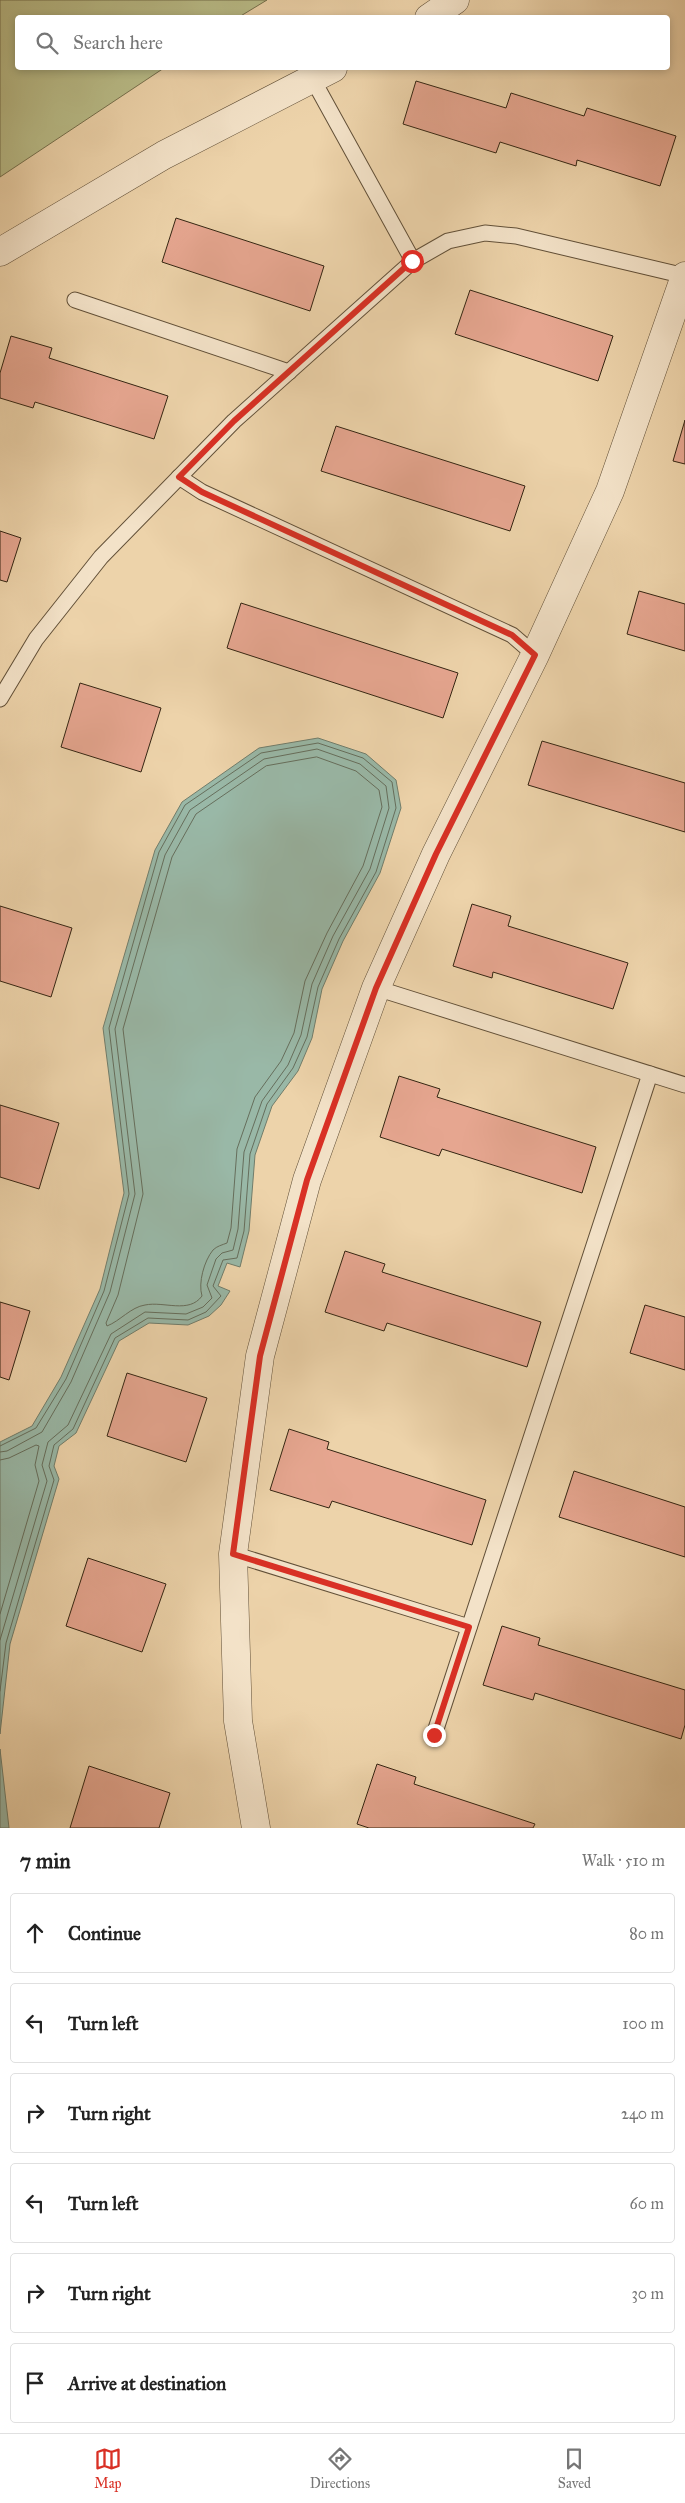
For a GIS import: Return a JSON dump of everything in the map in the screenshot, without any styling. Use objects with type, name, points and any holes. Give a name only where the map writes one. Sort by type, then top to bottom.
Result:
[{"type":"street","points":[[433,15],[455,0]]},
{"type":"street","points":[[0,252],[164,155],[323,73]]},
{"type":"street","points":[[256,1828],[238,1721],[233,1554],[260,1356],[307,1180],[376,988],[436,854],[535,655],[610,491],[685,276]]},
{"type":"lane","points":[[323,73],[412,261]]},
{"type":"lane","points":[[0,699],[36,639],[101,557],[234,421],[412,261],[448,241],[485,233],[516,236],[685,276]]},
{"type":"lane","points":[[75,300],[289,372]]},
{"type":"lane","points":[[179,477],[202,492],[512,635],[535,655]]},
{"type":"lane","points":[[376,988],[685,1085]]},
{"type":"lane","points":[[434,1735],[650,1074]]},
{"type":"lane","points":[[233,1554],[469,1627]]},
{"type":"green space","points":[[0,0],[267,0],[242,15],[15,15],[15,70],[161,70],[0,177]]},
{"type":"water","points":[[318,738],[366,754],[396,780],[401,808],[380,873],[343,941],[322,989],[312,1038],[298,1071],[272,1106],[255,1155],[249,1231],[240,1267],[227,1263],[218,1286],[230,1291],[221,1305],[209,1316],[188,1325],[149,1323],[119,1341],[76,1433],[59,1446],[54,1466],[59,1479],[10,1644],[0,1734],[0,1442],[32,1426],[61,1377],[100,1289],[124,1193],[103,1028],[155,850],[182,802],[259,748]]},
{"type":"water","points":[[0,1749],[9,1828],[0,1828]]},
{"type":"building","points":[[416,81],[506,108],[511,93],[584,116],[587,108],[676,136],[660,186],[577,160],[576,166],[500,142],[496,153],[403,124]]},
{"type":"building","points":[[176,218],[324,266],[310,311],[162,262]]},
{"type":"building","points":[[470,290],[613,336],[598,381],[455,334]]},
{"type":"building","points":[[11,336],[52,348],[49,358],[168,396],[154,439],[35,402],[33,408],[0,398],[0,373]]},
{"type":"building","points":[[685,420],[685,464],[673,461]]},
{"type":"building","points":[[336,426],[525,486],[510,531],[321,471]]},
{"type":"building","points":[[0,531],[21,538],[7,582],[0,580]]},
{"type":"building","points":[[639,591],[685,604],[685,651],[627,634]]},
{"type":"building","points":[[241,603],[458,673],[443,718],[227,648]]},
{"type":"building","points":[[80,683],[161,708],[141,772],[61,747]]},
{"type":"building","points":[[542,741],[685,783],[685,832],[528,785]]},
{"type":"building","points":[[472,904],[511,916],[508,926],[628,963],[613,1009],[493,972],[492,978],[453,966]]},
{"type":"building","points":[[0,906],[72,928],[51,997],[0,981]]},
{"type":"building","points":[[399,1076],[440,1089],[437,1097],[596,1147],[582,1193],[442,1149],[439,1156],[380,1137]]},
{"type":"building","points":[[0,1105],[59,1123],[39,1189],[0,1177]]},
{"type":"building","points":[[345,1251],[385,1264],[382,1272],[541,1322],[527,1367],[387,1323],[384,1331],[325,1312]]},
{"type":"building","points":[[0,1302],[30,1311],[9,1380],[0,1377]]},
{"type":"building","points":[[645,1305],[685,1317],[685,1370],[630,1353]]},
{"type":"building","points":[[127,1373],[207,1398],[186,1462],[107,1436]]},
{"type":"building","points":[[289,1429],[329,1442],[327,1449],[486,1500],[472,1545],[332,1501],[329,1508],[270,1490]]},
{"type":"building","points":[[574,1471],[685,1507],[685,1557],[559,1517]]},
{"type":"building","points":[[88,1558],[166,1584],[142,1652],[66,1626]]},
{"type":"building","points":[[502,1626],[540,1638],[538,1645],[685,1690],[685,1725],[681,1739],[535,1693],[533,1700],[483,1685]]},
{"type":"building","points":[[377,1764],[416,1777],[414,1784],[535,1824],[533,1828],[369,1828],[357,1824]]},
{"type":"building","points":[[89,1766],[170,1793],[159,1828],[70,1828]]},
{"type":"route","points":[[412,261],[234,421],[179,477],[202,492],[512,635],[535,655],[436,854],[376,988],[307,1180],[260,1356],[233,1554],[469,1627],[434,1735]]}]
